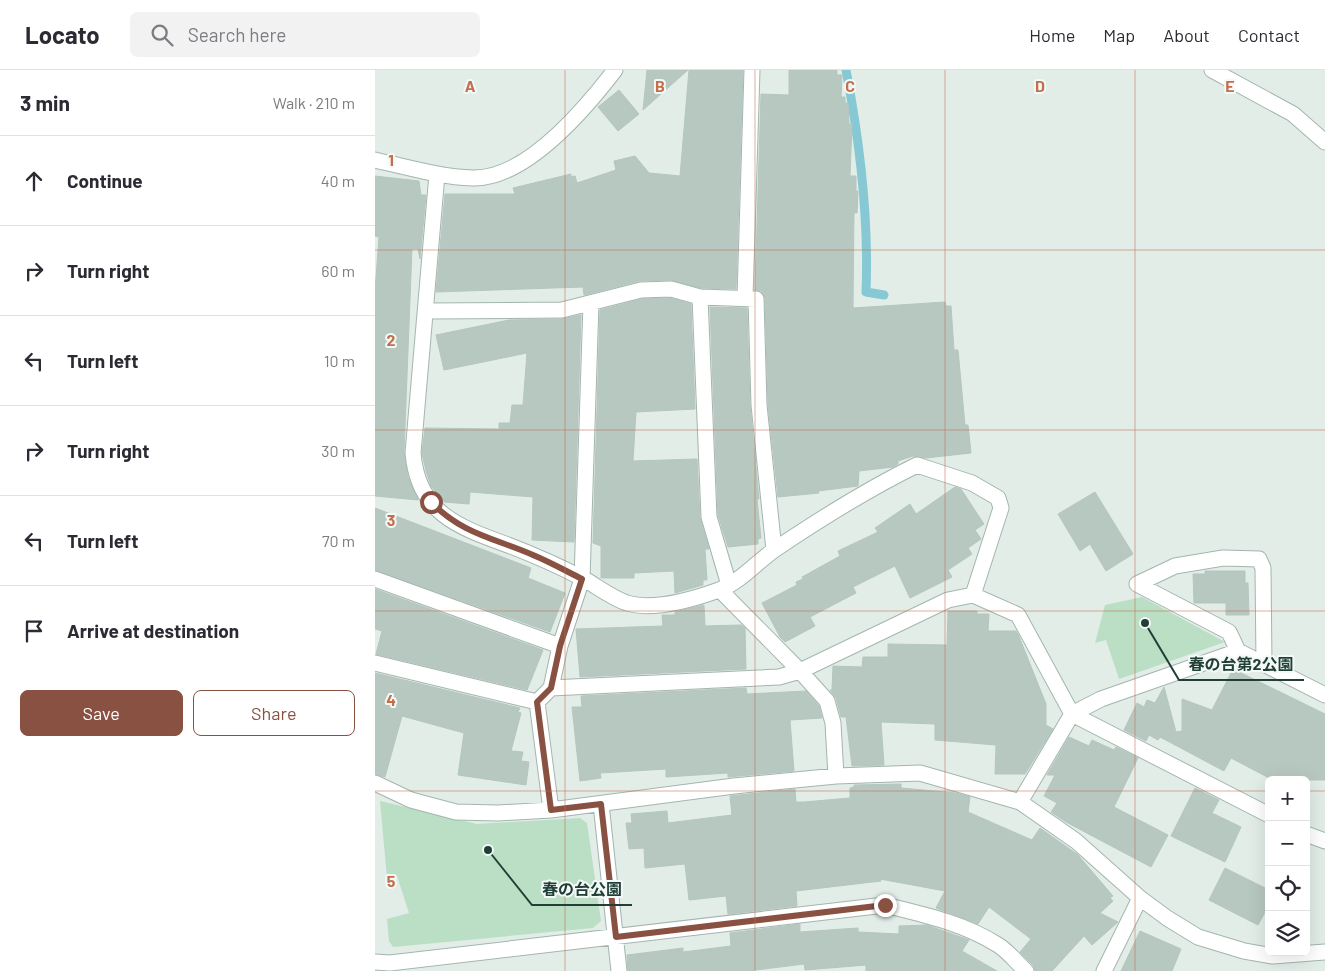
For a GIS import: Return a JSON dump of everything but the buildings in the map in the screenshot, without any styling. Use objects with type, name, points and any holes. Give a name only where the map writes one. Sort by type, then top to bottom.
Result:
[{"type":"street","points":[[375,160],[437,174],[474,178],[503,172],[534,154],[595,96],[615,70]]},
{"type":"street","points":[[745,298],[753,70]]},
{"type":"street","points":[[1212,70],[1293,114],[1325,142]]},
{"type":"street","points":[[437,174],[413,453],[415,474],[422,490],[446,518],[478,534],[533,554],[628,603],[664,606],[725,587],[774,550],[883,481],[917,465],[973,483],[998,498],[1001,508],[973,594]]},
{"type":"street","points":[[426,311],[562,310],[641,290],[671,289],[700,296],[756,299],[759,404],[774,550]]},
{"type":"street","points":[[700,296],[709,517],[725,587],[827,701],[833,723],[836,776]]},
{"type":"street","points":[[537,702],[551,688],[560,646],[582,579],[591,303]]},
{"type":"street","points":[[1237,652],[1229,632],[1137,584],[1175,566],[1223,558],[1259,559],[1263,568],[1264,664]]},
{"type":"street","points":[[375,579],[560,646]]},
{"type":"street","points":[[551,688],[779,677],[800,671],[948,600],[973,594],[1018,615],[1072,714],[1265,813]]},
{"type":"street","points":[[1020,802],[1072,714],[1101,699],[1237,652],[1325,695]]},
{"type":"street","points":[[375,663],[537,702]]},
{"type":"street","points":[[537,702],[551,810]]},
{"type":"street","points":[[375,783],[411,800],[456,812],[498,813],[551,810],[836,776],[920,773],[1020,802],[1076,841],[1140,898],[1167,918],[1198,937],[1222,946],[1273,956],[1325,952]]},
{"type":"street","points":[[601,804],[619,971]]},
{"type":"street","points":[[1310,835],[1325,841]]},
{"type":"street","points":[[1104,971],[1140,898]]},
{"type":"street","points":[[375,962],[390,963],[885,905],[967,928],[1000,946],[1027,971]]},
{"type":"green space","points":[[1142,597],[1225,642],[1119,679],[1106,640],[1095,643],[1105,605]]},
{"type":"green space","points":[[380,801],[477,824],[580,818],[587,823],[601,921],[593,928],[393,947],[389,941],[387,919],[409,913],[397,876],[387,878]]},
{"type":"waterway","points":[[846,70],[865,208],[866,292],[884,295]]},
{"type":"place","name":"春の台第2公園","points":[[1145,623]]},
{"type":"place","name":"春の台公園","points":[[488,850]]},
{"type":"route","points":[[431,502],[446,518],[478,534],[533,554],[582,579],[560,646],[551,688],[537,702],[551,810],[601,804],[616,937],[885,905]]}]
